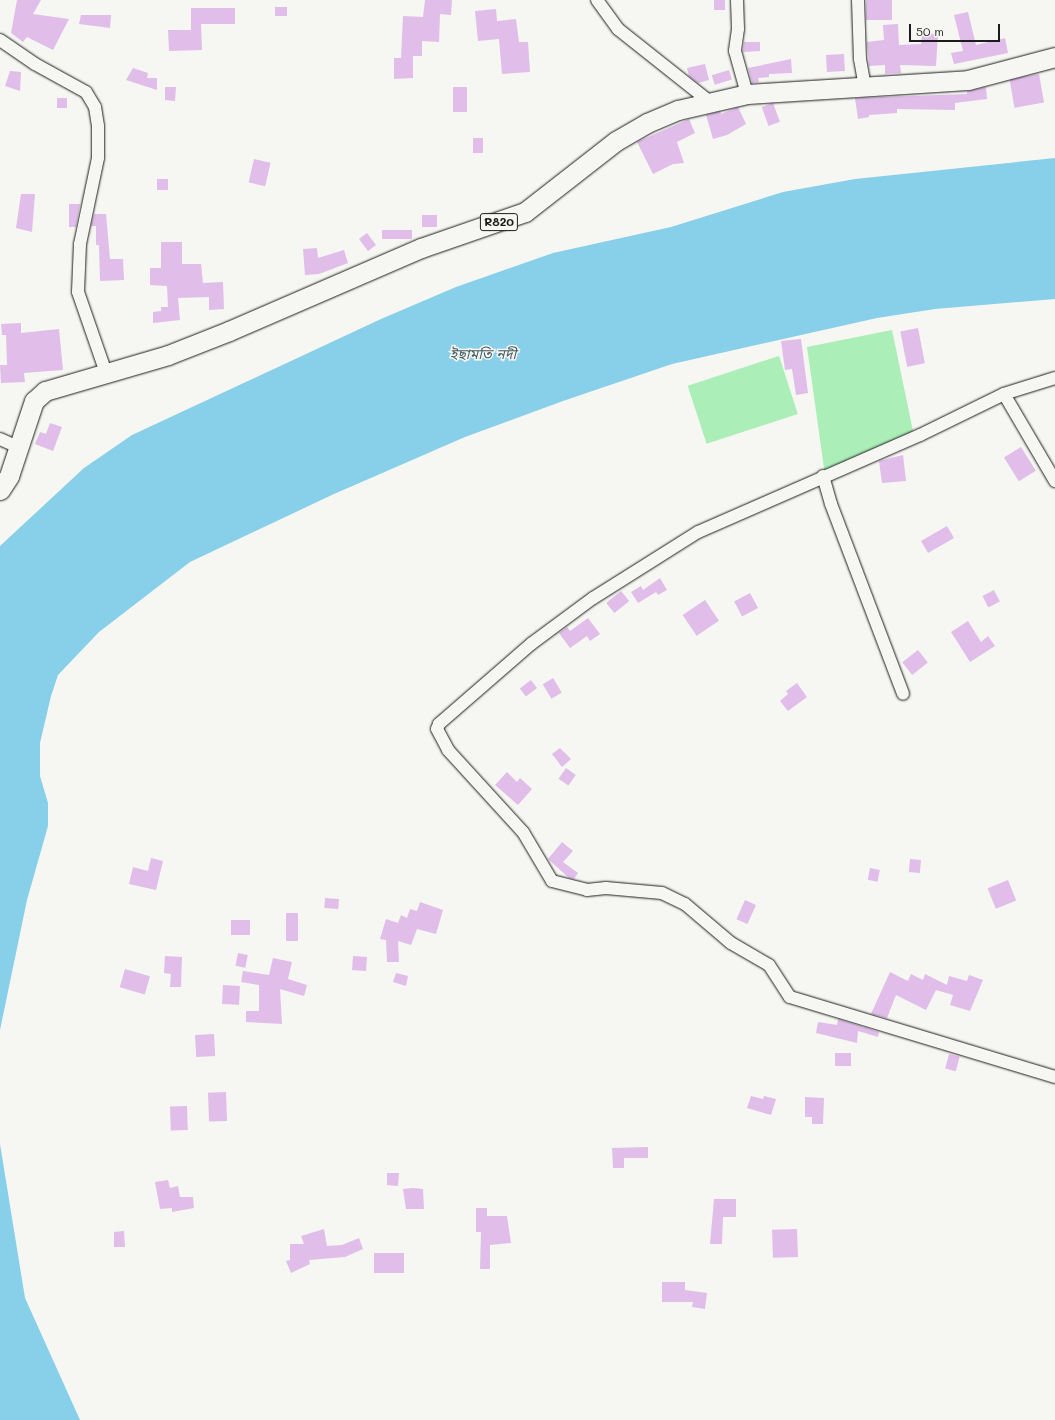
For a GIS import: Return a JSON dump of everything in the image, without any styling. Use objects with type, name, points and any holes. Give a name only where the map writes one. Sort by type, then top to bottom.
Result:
[{"type":"main road","name":"R820","points":[[0,490],[9,476],[34,401],[45,391],[168,354],[229,331],[421,248],[525,212],[616,141],[666,115],[710,102],[747,94],[968,80],[1055,57]]},
{"type":"street","points":[[597,0],[618,29],[710,102]]},
{"type":"street","points":[[737,0],[738,29],[735,51],[747,94]]},
{"type":"street","points":[[858,0],[860,59],[865,86]]},
{"type":"street","points":[[0,40],[35,64],[86,92],[95,106],[98,126],[98,158],[80,244],[78,292],[106,373]]},
{"type":"street","points":[[1055,378],[1004,394],[920,436],[823,476],[698,532],[593,598],[531,644],[439,724],[437,729],[440,738],[463,768],[523,832],[552,881],[587,890],[606,888],[662,893],[685,904],[731,943],[768,965],[790,997],[1055,1077]]},
{"type":"street","points":[[1004,394],[1055,481]]},
{"type":"street","points":[[0,439],[18,447]]},
{"type":"street","points":[[823,476],[830,504],[903,694]]},
{"type":"green space","points":[[892,330],[913,431],[825,475],[807,347]]},
{"type":"green space","points":[[779,356],[798,414],[707,444],[688,386]]},
{"type":"water","name":"ইছামতি নদী","points":[[1055,158],[1055,299],[935,309],[877,318],[672,364],[563,401],[465,437],[334,494],[190,562],[99,632],[58,675],[51,696],[40,743],[40,776],[48,803],[48,826],[27,900],[0,1030],[0,546],[84,468],[132,435],[381,319],[456,287],[553,253],[671,227],[783,192],[855,179]]},
{"type":"water","points":[[0,1144],[25,1298],[80,1420],[0,1420]]},
{"type":"building","points":[[17,0],[41,0],[33,14],[69,19],[53,50],[27,37],[23,42],[11,33]]},
{"type":"building","points":[[425,0],[452,0],[451,15],[440,14],[439,42],[422,41],[422,56],[413,56],[413,78],[394,79],[394,58],[401,58],[403,16],[423,17]]},
{"type":"building","points":[[714,0],[725,0],[725,10],[714,10]]},
{"type":"building","points":[[866,0],[892,0],[892,20],[866,20]]},
{"type":"building","points":[[275,7],[287,7],[287,16],[275,16]]},
{"type":"building","points":[[191,8],[235,8],[235,24],[201,24],[202,50],[169,51],[168,30],[191,30]]},
{"type":"building","points":[[496,9],[497,21],[516,19],[519,42],[528,42],[530,72],[502,74],[499,39],[478,41],[475,11]]},
{"type":"building","points":[[968,12],[976,45],[1005,38],[1008,53],[954,64],[951,53],[963,51],[954,15]]},
{"type":"building","points":[[81,15],[111,15],[110,28],[79,24]]},
{"type":"building","points":[[898,24],[899,45],[921,44],[922,33],[938,34],[936,66],[900,65],[901,73],[885,74],[885,65],[869,66],[867,42],[884,40],[883,25]]},
{"type":"building","points":[[744,42],[760,42],[760,51],[743,52]]},
{"type":"building","points":[[844,54],[845,71],[827,72],[826,55]]},
{"type":"building","points":[[791,59],[792,73],[769,74],[769,77],[758,78],[759,82],[752,83],[748,68]]},
{"type":"building","points":[[705,64],[709,80],[698,83],[689,76],[687,68]]},
{"type":"building","points":[[133,68],[148,73],[147,78],[157,78],[157,90],[126,80]]},
{"type":"building","points":[[729,70],[732,80],[715,85],[712,75]]},
{"type":"building","points":[[10,71],[21,72],[20,91],[5,86]]},
{"type":"building","points":[[1039,74],[1044,103],[1014,108],[1009,79]]},
{"type":"building","points":[[165,87],[176,87],[175,101],[165,100]]},
{"type":"building","points":[[453,87],[467,87],[467,112],[453,112]]},
{"type":"building","points":[[986,87],[987,99],[955,103],[955,110],[897,109],[897,113],[869,115],[869,117],[858,119],[855,98],[967,94],[967,91]]},
{"type":"building","points":[[57,98],[67,98],[67,108],[57,108]]},
{"type":"building","points":[[773,103],[780,122],[769,126],[762,107]]},
{"type":"building","points":[[738,107],[746,124],[727,135],[713,139],[706,115],[720,111],[721,114]]},
{"type":"building","points":[[689,119],[695,133],[677,142],[684,163],[673,164],[653,174],[637,142]]},
{"type":"building","points":[[473,138],[483,138],[483,153],[473,153]]},
{"type":"building","points":[[254,159],[271,163],[265,186],[249,182]]},
{"type":"building","points":[[157,179],[168,179],[168,190],[157,190]]},
{"type":"building","points":[[21,194],[35,194],[32,232],[16,228]]},
{"type":"building","points":[[69,204],[80,204],[76,227],[69,227]]},
{"type":"building","points":[[94,214],[106,214],[110,259],[123,259],[124,280],[100,281],[99,245],[96,245],[96,226],[91,226]]},
{"type":"building","points":[[422,215],[437,215],[437,227],[422,227]]},
{"type":"building","points":[[382,230],[412,230],[412,239],[382,239]]},
{"type":"building","points":[[367,233],[376,245],[368,251],[359,239]]},
{"type":"building","points":[[161,242],[182,242],[182,264],[201,264],[203,283],[223,282],[224,309],[209,310],[209,297],[178,298],[180,320],[153,323],[153,312],[161,311],[161,307],[168,307],[167,286],[150,285],[150,268],[161,268]]},
{"type":"building","points":[[317,248],[318,258],[344,250],[348,263],[319,274],[305,275],[303,249]]},
{"type":"building","points":[[21,323],[21,333],[59,329],[63,370],[24,373],[25,382],[1,383],[0,365],[7,365],[6,335],[2,335],[1,324]]},
{"type":"building","points":[[918,328],[925,363],[907,367],[900,331]]},
{"type":"building","points":[[801,339],[808,393],[796,395],[792,369],[785,370],[781,341]]},
{"type":"building","points":[[50,423],[62,427],[53,451],[35,444],[40,432],[46,434]]},
{"type":"building","points":[[1021,447],[1036,471],[1019,481],[1004,458]]},
{"type":"building","points":[[903,455],[906,481],[882,483],[879,461]]},
{"type":"building","points":[[947,526],[954,538],[928,553],[921,541]]},
{"type":"building","points":[[660,578],[667,590],[658,595],[656,592],[638,603],[631,592],[641,586],[643,590]]},
{"type":"building","points":[[994,590],[1000,602],[988,607],[982,596]]},
{"type":"building","points":[[621,591],[629,601],[614,613],[606,603]]},
{"type":"building","points":[[750,593],[758,608],[742,616],[734,601]]},
{"type":"building","points":[[705,600],[719,621],[697,636],[683,615]]},
{"type":"building","points":[[588,618],[600,634],[590,641],[587,636],[570,648],[559,633],[567,627],[570,631]]},
{"type":"building","points":[[968,621],[981,642],[988,636],[995,646],[970,662],[951,632]]},
{"type":"building","points":[[918,650],[928,663],[912,675],[902,662]]},
{"type":"building","points":[[553,678],[562,693],[551,699],[543,684]]},
{"type":"building","points":[[531,680],[537,688],[526,696],[520,688]]},
{"type":"building","points":[[797,683],[807,697],[788,711],[780,701],[788,694],[786,691]]},
{"type":"building","points":[[560,748],[571,759],[562,767],[552,754]]},
{"type":"building","points":[[566,768],[576,775],[568,786],[559,779]]},
{"type":"building","points":[[507,772],[517,782],[520,778],[532,789],[518,805],[495,785]]},
{"type":"building","points":[[562,842],[573,851],[563,862],[578,873],[574,879],[569,878],[548,859]]},
{"type":"building","points":[[151,858],[163,861],[156,890],[129,884],[133,867],[148,871]]},
{"type":"building","points":[[910,859],[921,860],[920,873],[909,872]]},
{"type":"building","points":[[870,868],[880,870],[878,882],[868,880]]},
{"type":"building","points":[[1008,880],[1016,900],[996,909],[988,888]]},
{"type":"building","points":[[325,898],[339,899],[338,909],[324,908]]},
{"type":"building","points":[[745,900],[756,905],[747,924],[736,919]]},
{"type":"building","points":[[420,902],[443,910],[436,934],[417,929],[411,945],[398,941],[399,962],[387,962],[386,940],[380,939],[386,919],[398,923],[401,915],[407,918],[410,909],[417,911]]},
{"type":"building","points":[[286,913],[298,913],[298,941],[286,941]]},
{"type":"building","points":[[231,920],[250,920],[250,935],[231,935]]},
{"type":"building","points":[[238,953],[248,955],[245,968],[236,966]]},
{"type":"building","points":[[165,956],[182,957],[181,987],[170,987],[171,974],[164,973]]},
{"type":"building","points":[[353,956],[367,957],[366,971],[352,970]]},
{"type":"building","points":[[273,958],[292,962],[288,979],[307,985],[304,996],[280,989],[282,1024],[246,1022],[246,1011],[259,1011],[259,985],[241,982],[243,971],[269,975]]},
{"type":"building","points":[[125,969],[150,976],[145,994],[120,987]]},
{"type":"building","points":[[890,972],[908,981],[911,974],[923,980],[925,974],[947,985],[949,976],[967,981],[969,975],[983,980],[970,1011],[950,1005],[953,995],[936,990],[926,1010],[896,995],[887,1018],[871,1014]]},
{"type":"building","points":[[396,973],[408,976],[406,986],[393,982]]},
{"type":"building","points":[[223,985],[240,986],[239,1005],[222,1004]]},
{"type":"building","points":[[838,1019],[879,1032],[878,1037],[858,1031],[857,1043],[816,1033],[818,1022],[837,1025]]},
{"type":"building","points":[[214,1034],[215,1056],[196,1057],[195,1035]]},
{"type":"building","points":[[835,1053],[851,1053],[851,1066],[835,1066]]},
{"type":"building","points":[[949,1054],[960,1057],[956,1071],[945,1068]]},
{"type":"building","points":[[226,1092],[227,1121],[209,1122],[208,1093]]},
{"type":"building","points":[[751,1096],[763,1099],[764,1096],[776,1099],[771,1115],[747,1108]]},
{"type":"building","points":[[805,1097],[824,1098],[823,1124],[812,1124],[812,1117],[805,1117]]},
{"type":"building","points":[[187,1106],[188,1130],[171,1131],[170,1107]]},
{"type":"building","points":[[648,1147],[648,1158],[624,1158],[624,1168],[613,1168],[612,1148]]},
{"type":"building","points":[[387,1173],[399,1173],[398,1186],[387,1185]]},
{"type":"building","points":[[168,1180],[170,1188],[178,1186],[180,1197],[193,1197],[194,1208],[172,1212],[172,1208],[160,1209],[155,1182]]},
{"type":"building","points":[[403,1189],[423,1189],[424,1209],[406,1209]]},
{"type":"building","points":[[714,1199],[736,1199],[736,1217],[723,1217],[722,1244],[710,1244]]},
{"type":"building","points":[[476,1208],[487,1208],[487,1216],[507,1216],[511,1243],[490,1245],[490,1269],[480,1269],[481,1232],[476,1232]]},
{"type":"building","points":[[324,1229],[327,1246],[342,1245],[359,1238],[363,1249],[345,1257],[309,1260],[310,1264],[291,1273],[286,1261],[290,1260],[290,1244],[304,1244],[301,1236]]},
{"type":"building","points":[[797,1229],[798,1257],[773,1258],[772,1230]]},
{"type":"building","points":[[124,1231],[125,1247],[114,1247],[114,1232]]},
{"type":"building","points":[[374,1253],[404,1253],[404,1273],[374,1273]]},
{"type":"building","points":[[662,1282],[685,1282],[685,1290],[707,1293],[705,1309],[692,1307],[693,1302],[662,1302]]}]
